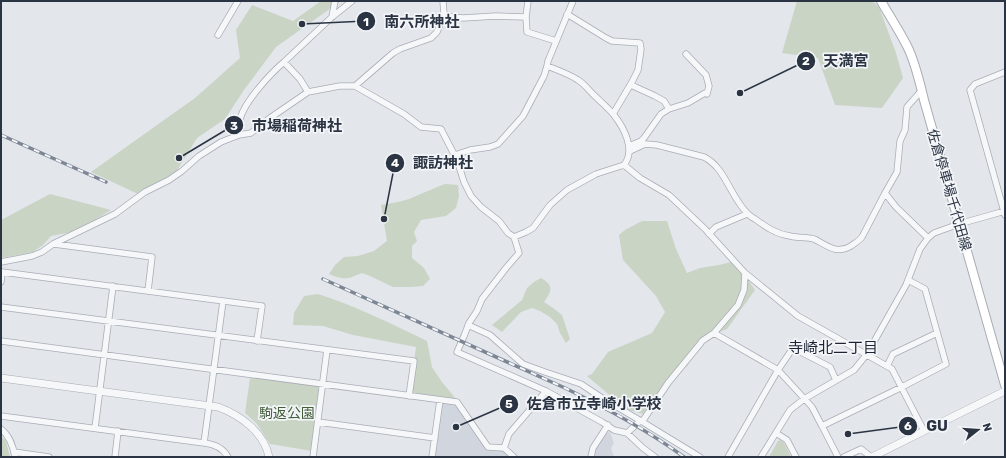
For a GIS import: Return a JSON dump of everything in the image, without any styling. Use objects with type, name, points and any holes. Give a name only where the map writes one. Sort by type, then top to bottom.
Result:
[{"type":"main road","name":"佐倉停車場千代田線","points":[[881,1],[909,50],[916,70],[1005,385]]},
{"type":"street","points":[[218,36],[238,1]]},
{"type":"street","points":[[332,17],[335,1]]},
{"type":"street","points":[[239,135],[240,120],[246,105],[254,94],[284,62],[332,17],[352,1]]},
{"type":"street","points":[[355,86],[392,53],[431,38],[437,32],[444,14],[443,1]]},
{"type":"street","points":[[528,1],[526,17],[527,32],[556,41]]},
{"type":"street","points":[[455,155],[470,150],[490,148],[498,144],[523,116],[544,76],[548,61],[573,1]]},
{"type":"street","points":[[567,14],[612,41],[640,43],[641,49],[638,70],[613,114]]},
{"type":"street","points":[[443,16],[449,18],[496,16],[526,17]]},
{"type":"street","points":[[629,148],[644,138],[661,114],[669,109],[688,103],[705,93],[707,94],[709,86],[706,75],[686,54]]},
{"type":"street","points":[[284,62],[300,79],[308,92]]},
{"type":"street","points":[[514,237],[533,228],[550,205],[566,190],[596,174],[624,165],[627,162],[629,148],[626,137],[613,114],[580,80],[567,73],[547,66]]},
{"type":"street","points":[[761,457],[790,410],[804,399],[854,370],[867,354],[906,285],[920,249],[928,238],[934,233],[959,224],[1005,212],[970,90],[974,84],[1005,74]]},
{"type":"street","points":[[630,85],[664,101],[669,109]]},
{"type":"street","points":[[1,262],[32,256],[42,252],[53,244],[115,214],[145,192],[169,180],[199,156],[221,142],[239,135],[251,133],[308,92],[340,86],[355,86],[404,114],[421,127],[442,129],[455,155],[464,182],[471,196],[499,221],[508,233],[514,237],[519,253],[482,299],[456,352],[546,392],[608,425],[614,430],[627,433],[655,457]]},
{"type":"street","points":[[629,148],[645,144],[657,145],[704,157],[721,172],[736,200],[747,214],[764,226],[775,233],[813,239],[834,249],[841,250],[846,249],[859,241],[862,237],[897,172],[900,141],[904,130],[907,107],[922,90]]},
{"type":"street","points":[[624,165],[646,182],[669,196],[705,228],[745,273],[798,316],[892,369],[924,431]]},
{"type":"street","points":[[885,193],[896,207],[928,238]]},
{"type":"street","points":[[709,234],[716,227],[747,214]]},
{"type":"street","points":[[53,244],[152,257],[148,291]]},
{"type":"street","points":[[1,282],[2,272],[262,306],[257,341]]},
{"type":"street","points":[[627,433],[644,419],[668,383],[702,341],[714,333],[738,305],[744,290],[745,273]]},
{"type":"street","points":[[822,426],[946,364],[925,289],[908,280]]},
{"type":"street","points":[[94,428],[113,286]]},
{"type":"street","points":[[204,442],[223,301]]},
{"type":"street","points":[[1,306],[414,362],[409,396]]},
{"type":"street","points":[[468,325],[490,335],[523,364],[581,384],[700,457]]},
{"type":"street","points":[[714,333],[778,370],[812,407],[838,457]]},
{"type":"street","points":[[887,366],[893,354],[938,333]]},
{"type":"street","points":[[1,341],[457,402],[488,447],[504,448],[514,457]]},
{"type":"street","points":[[728,457],[778,370],[793,348],[830,367],[836,380]]},
{"type":"street","points":[[313,457],[327,350]]},
{"type":"street","points":[[1,378],[218,407],[236,414],[247,423],[260,438],[269,457]]},
{"type":"street","points":[[844,457],[861,449],[872,457],[1005,391]]},
{"type":"street","points":[[504,448],[510,434],[546,392]]},
{"type":"street","points":[[432,457],[440,400]]},
{"type":"street","points":[[1,416],[204,442],[220,448],[227,454],[228,457]]},
{"type":"street","points":[[318,422],[435,438]]},
{"type":"street","points":[[590,457],[593,448],[608,425]]},
{"type":"street","points":[[1,429],[10,440],[15,455],[49,457]]},
{"type":"street","points":[[115,457],[118,431]]},
{"type":"street","points":[[776,433],[788,440],[796,457]]},
{"type":"shaded area","points":[[447,402],[457,405],[488,451],[502,450],[510,457],[435,457],[442,404]]},
{"type":"shaded area","points":[[610,432],[614,443],[611,448],[614,457],[593,457],[593,452],[602,438],[605,434]]},
{"type":"green space","points":[[321,1],[341,1],[276,47],[244,90],[225,119],[197,138],[176,172],[138,194],[91,172],[195,98],[240,58],[236,30],[252,5],[293,21]]},
{"type":"green space","points":[[797,1],[872,1],[879,7],[896,53],[903,78],[882,108],[835,105],[818,58],[782,53]]},
{"type":"green space","points":[[445,184],[458,185],[459,196],[456,208],[446,216],[421,220],[414,232],[417,241],[412,246],[412,258],[424,268],[430,279],[423,286],[393,287],[362,273],[345,278],[329,274],[335,265],[344,257],[358,256],[374,251],[387,241],[381,205],[409,199]]},
{"type":"green space","points":[[50,194],[111,210],[77,231],[51,236],[43,245],[33,252],[1,258],[1,220]]},
{"type":"green space","points":[[642,221],[667,221],[676,249],[687,273],[700,268],[735,261],[755,290],[727,329],[700,340],[688,365],[666,385],[643,414],[626,409],[587,376],[592,374],[608,352],[652,333],[665,312],[656,296],[623,260],[619,235]]},
{"type":"green space","points":[[541,278],[550,286],[550,292],[544,302],[562,315],[570,339],[566,343],[557,324],[550,317],[532,308],[521,312],[502,332],[492,325],[522,300],[527,288]]},
{"type":"green space","points":[[318,294],[360,310],[427,341],[432,367],[456,399],[410,393],[416,347],[353,335],[323,326],[293,325],[294,313],[304,296]]},
{"type":"green space","name":"駒返公園","points":[[250,378],[317,386],[320,390],[312,451],[270,444],[257,424],[245,413]]},
{"type":"green space","points":[[1,436],[6,441],[10,457],[1,457]]},
{"type":"green space","points":[[780,440],[784,443],[791,457],[769,457],[778,441]]},
{"type":"railway","points":[[1,135],[106,182]]},
{"type":"railway","points":[[323,279],[596,403],[655,437],[684,457]]},
{"type":"place","name":"南六所神社","points":[[302,24]]},
{"type":"place","name":"天満宮","points":[[740,93]]},
{"type":"place","name":"市場稲荷神社","points":[[179,158]]},
{"type":"place","name":"諏訪神社","points":[[384,219]]},
{"type":"place","name":"佐倉市立寺崎小学校","points":[[456,427]]},
{"type":"place","name":"GU","points":[[848,434]]},
{"type":"district","name":"寺崎北二丁目","points":[[833,348]]}]
